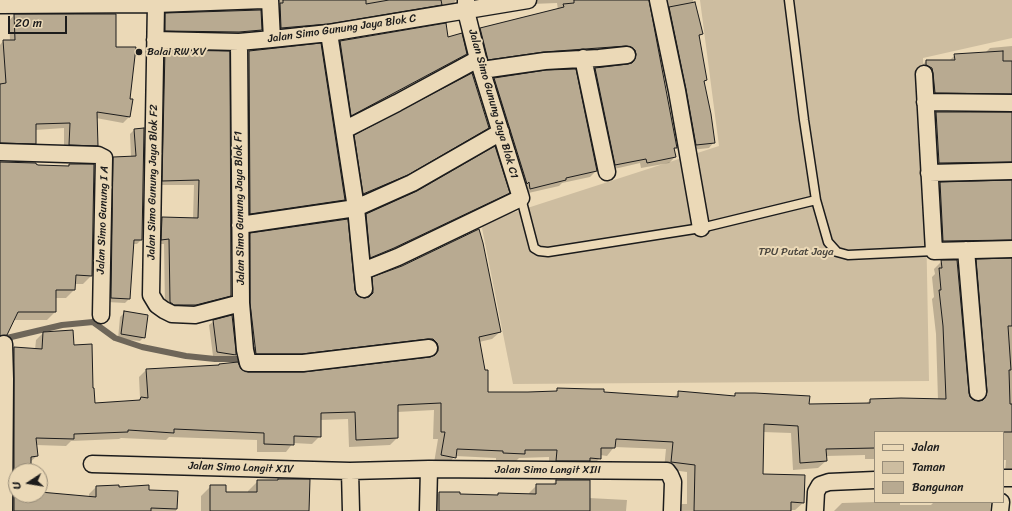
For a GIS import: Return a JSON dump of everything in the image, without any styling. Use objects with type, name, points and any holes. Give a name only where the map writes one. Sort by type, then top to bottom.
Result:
[{"type":"street","points":[[0,4],[120,2],[156,4],[264,0]]},
{"type":"street","points":[[270,0],[272,39]]},
{"type":"street","name":"Jalan Simo Gunung Jaya Blok C","points":[[155,40],[239,42],[328,33],[466,6],[528,0]]},
{"type":"street","points":[[658,0],[677,91],[701,228]]},
{"type":"street","name":"Jalan Simo Gunung Jaya Blok F2","points":[[156,4],[151,295],[157,305],[172,314],[195,315],[241,303]]},
{"type":"street","name":"Jalan Simo Gunung Jaya Blok C1","points":[[466,6],[480,64],[521,198]]},
{"type":"street","points":[[328,33],[356,208],[364,290]]},
{"type":"street","name":"Jalan Simo Gunung Jaya Blok F1","points":[[239,42],[241,303],[248,363],[303,363],[429,348]]},
{"type":"street","points":[[344,130],[480,64],[627,55]]},
{"type":"street","points":[[583,58],[606,172]]},
{"type":"street","points":[[924,74],[934,251],[1012,249]]},
{"type":"street","points":[[925,102],[1012,103]]},
{"type":"street","points":[[240,225],[356,208],[412,183],[501,132]]},
{"type":"street","name":"Jalan Simo Gunung I A","points":[[0,152],[98,155],[104,158],[101,315]]},
{"type":"street","points":[[930,173],[1012,171]]},
{"type":"street","points":[[363,271],[403,255],[521,198]]},
{"type":"street","points":[[966,250],[978,392]]},
{"type":"street","points":[[4,344],[4,511]]},
{"type":"street","name":"Jalan Simo Langit XIV","points":[[92,464],[350,471],[429,469]]},
{"type":"street","points":[[428,511],[429,469]]},
{"type":"street","name":"Jalan Simo Langit XIII","points":[[429,469],[667,470],[673,482],[672,511]]},
{"type":"street","points":[[350,471],[351,511]]},
{"type":"street","points":[[815,511],[816,492],[820,485],[829,482],[874,480]]},
{"type":"lane","points":[[789,0],[816,200],[828,242],[837,252],[848,255],[934,251]]},
{"type":"lane","points":[[521,198],[534,248],[539,251],[548,252],[701,228],[816,200]]},
{"type":"green space","name":"TPU Putat Jaya","points":[[700,0],[1012,0],[1012,38],[923,58],[929,381],[513,384],[481,223],[719,146]]},
{"type":"building","points":[[283,0],[366,0],[366,4],[389,0],[441,0],[442,5],[328,24],[281,28],[280,3],[283,3]]},
{"type":"building","points":[[574,0],[649,0],[677,148],[674,148],[676,157],[647,163],[646,159],[615,165],[595,68],[632,63],[636,54],[635,50],[631,47],[626,46],[544,52],[488,60],[480,28],[564,7],[563,4],[574,3]]},
{"type":"building","points":[[695,2],[703,34],[699,35],[707,80],[704,81],[715,143],[696,145],[669,7]]},
{"type":"building","points":[[261,10],[262,30],[239,32],[165,31],[165,13]]},
{"type":"building","points":[[14,14],[116,14],[116,47],[136,47],[130,99],[133,99],[130,117],[97,112],[98,146],[69,145],[70,123],[36,124],[36,144],[0,143],[0,84],[6,83],[3,40],[15,40]]},
{"type":"building","points":[[446,23],[448,37],[462,33],[467,54],[351,116],[340,41]]},
{"type":"building","points":[[321,43],[345,200],[250,214],[249,51]]},
{"type":"building","points":[[165,50],[230,51],[231,296],[196,305],[174,305],[170,302],[169,239],[161,240],[162,217],[198,218],[199,180],[162,181]]},
{"type":"building","points":[[1003,51],[1003,61],[1012,61],[1012,94],[935,93],[932,68],[926,65],[926,60],[955,60],[954,54]]},
{"type":"building","points":[[576,69],[597,171],[566,178],[566,180],[530,189],[529,182],[527,184],[494,78],[546,70]]},
{"type":"building","points":[[472,73],[489,128],[408,175],[363,194],[354,135]]},
{"type":"building","points":[[936,112],[1012,112],[1012,162],[939,163]]},
{"type":"building","points":[[144,128],[142,240],[134,240],[130,299],[111,298],[113,157],[136,156],[134,129]]},
{"type":"building","points":[[495,146],[510,193],[370,258],[366,214],[417,191]]},
{"type":"building","points":[[0,162],[69,166],[69,164],[94,164],[92,276],[76,275],[75,290],[56,290],[56,312],[18,312],[7,335],[0,336]]},
{"type":"building","points":[[1012,180],[1012,240],[943,241],[940,182]]},
{"type":"building","points":[[348,219],[355,290],[357,295],[365,298],[369,297],[373,293],[372,277],[402,266],[479,229],[501,332],[479,337],[485,370],[488,370],[488,392],[557,391],[557,388],[604,389],[604,392],[678,397],[678,391],[735,396],[735,393],[755,393],[810,396],[809,404],[870,403],[870,399],[946,399],[939,268],[942,268],[941,260],[957,260],[969,393],[970,397],[979,401],[983,400],[987,391],[976,259],[1012,258],[1012,326],[1008,326],[1011,370],[1009,370],[1010,404],[1012,404],[1012,432],[874,431],[874,448],[826,449],[827,461],[800,463],[798,426],[764,424],[763,474],[805,475],[804,503],[791,502],[791,511],[694,511],[695,465],[671,462],[673,442],[616,439],[615,448],[601,448],[601,459],[590,458],[590,461],[556,461],[557,450],[525,450],[525,454],[503,453],[503,451],[457,449],[456,458],[441,455],[445,432],[441,432],[441,403],[398,405],[398,438],[356,440],[355,412],[321,413],[321,437],[294,436],[294,445],[264,444],[264,433],[174,429],[174,433],[128,430],[128,432],[74,434],[74,439],[36,438],[38,456],[31,457],[31,463],[14,463],[14,347],[42,349],[43,332],[73,330],[74,345],[92,344],[93,388],[95,403],[140,400],[141,397],[148,398],[146,369],[219,365],[238,362],[241,369],[248,372],[303,372],[430,357],[435,355],[438,351],[437,343],[433,339],[428,339],[302,354],[256,354],[250,303],[250,233]]},
{"type":"building","points":[[124,311],[148,315],[145,338],[121,334]]},
{"type":"building","points":[[232,315],[236,355],[217,352],[213,320]]},
{"type":"building","points":[[310,479],[309,511],[210,511],[210,485],[226,485],[226,492],[257,492],[257,480]]},
{"type":"building","points":[[556,480],[590,480],[590,511],[439,511],[439,492],[498,495],[498,493],[536,494],[536,484],[556,484]]},
{"type":"building","points":[[119,485],[119,487],[149,485],[149,490],[178,491],[177,509],[151,508],[151,511],[14,511],[14,503],[48,503],[48,493],[96,497],[96,486]]},
{"type":"waterway","points":[[0,337],[7,338],[62,325],[93,322],[115,338],[142,347],[186,356],[215,359],[240,359],[248,353],[262,347]]},
{"type":"place","name":"Balai RW XV","points":[[139,52]]}]
